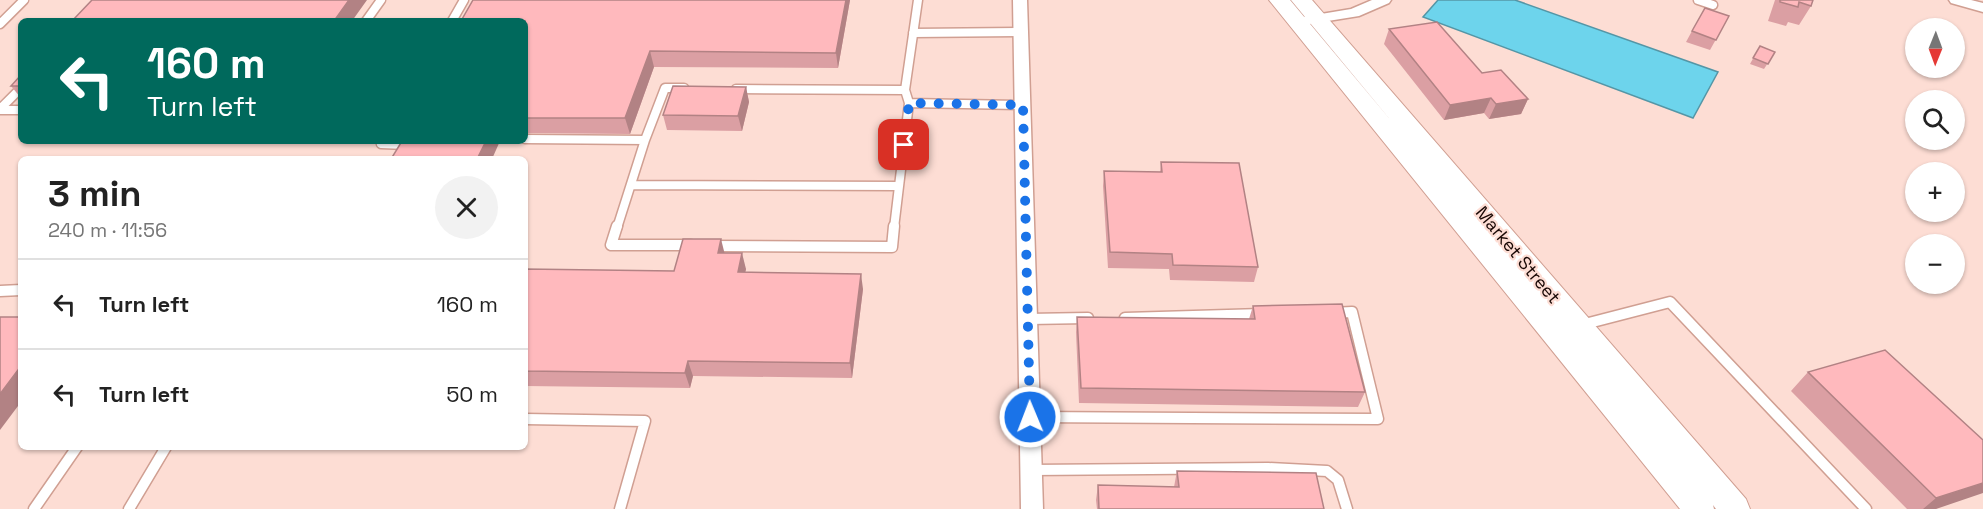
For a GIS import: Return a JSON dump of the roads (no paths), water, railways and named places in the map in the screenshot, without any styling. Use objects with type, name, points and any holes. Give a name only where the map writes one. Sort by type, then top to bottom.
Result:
[{"type":"main road","name":"Market Street","points":[[1279,0],[1305,14],[1579,326],[1735,509]]},
{"type":"main road","name":"Market Street","points":[[1305,14],[1699,509]]},
{"type":"street","points":[[1020,0],[1032,509]]},
{"type":"street","points":[[1305,14],[1354,13],[1384,0]]},
{"type":"street","points":[[1956,0],[1983,8]]},
{"type":"lane","points":[[0,24],[24,0]]},
{"type":"lane","points":[[368,18],[381,0]]},
{"type":"lane","points":[[454,18],[464,0]]},
{"type":"lane","points":[[689,88],[665,88],[645,140],[611,245],[892,247],[909,103],[905,90],[918,0]]},
{"type":"lane","points":[[1698,0],[1713,5]]},
{"type":"lane","points":[[913,33],[1021,32]]},
{"type":"lane","points":[[725,89],[905,90]]},
{"type":"lane","points":[[0,110],[18,91]]},
{"type":"lane","points":[[909,103],[1023,105]]},
{"type":"lane","points":[[0,110],[18,110]]},
{"type":"lane","points":[[528,139],[645,140]]},
{"type":"lane","points":[[381,144],[407,145],[401,156]]},
{"type":"lane","points":[[631,185],[899,186]]},
{"type":"lane","points":[[0,291],[18,290]]},
{"type":"lane","points":[[1579,326],[1670,303],[1866,509]]},
{"type":"lane","points":[[1030,417],[1378,419],[1352,312],[1317,313]]},
{"type":"lane","points":[[1110,318],[1271,314]]},
{"type":"lane","points":[[1028,319],[1098,318]]},
{"type":"lane","points":[[528,419],[645,421],[620,509]]},
{"type":"lane","points":[[34,509],[74,450]]},
{"type":"lane","points":[[129,509],[164,450]]},
{"type":"lane","points":[[1031,470],[1268,468],[1327,471],[1334,474],[1338,480],[1347,509]]},
{"type":"water","points":[[1438,0],[1515,0],[1718,72],[1693,118],[1423,17]]}]
